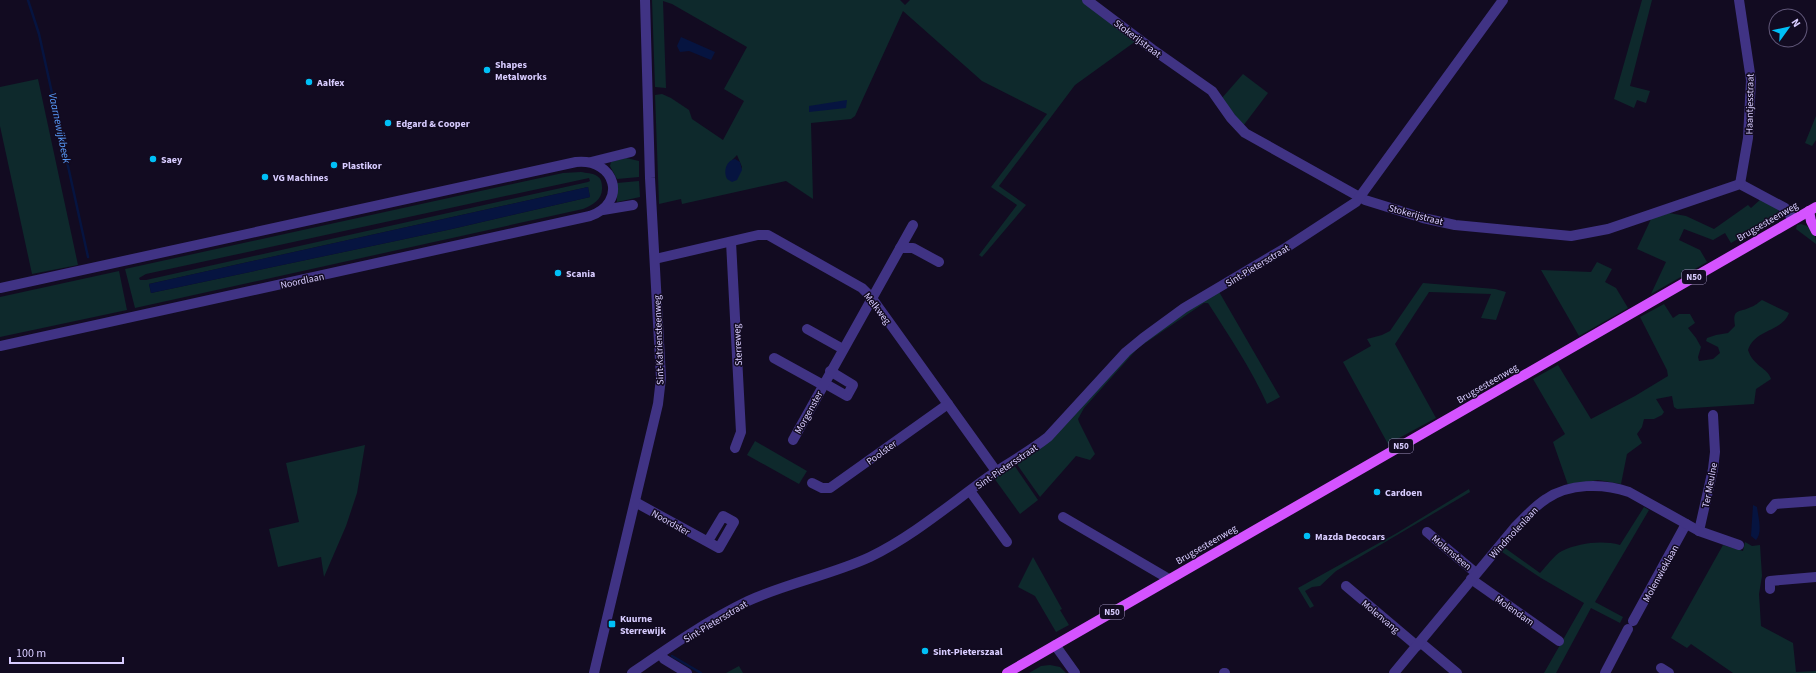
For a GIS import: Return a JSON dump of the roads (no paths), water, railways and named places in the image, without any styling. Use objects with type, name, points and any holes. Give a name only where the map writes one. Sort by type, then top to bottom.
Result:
[{"type":"main road","name":"Brugsesteenweg","points":[[1007,673],[1812,209]]},
{"type":"main road","points":[[1812,209],[1811,221],[1816,230]]},
{"type":"street","name":"Sint-Katriensteenweg","points":[[594,673],[658,404],[661,378],[649,160],[645,0]]},
{"type":"street","name":"Stokerijstraat","points":[[1087,0],[1152,49],[1212,91],[1231,118],[1245,133],[1295,160],[1359,198],[1423,218],[1455,225],[1571,236],[1608,229],[1740,184]]},
{"type":"street","name":"Sint-Pietersstraat","points":[[632,673],[748,601],[849,566],[899,541],[924,525],[996,471],[1034,448],[1048,436],[1126,352],[1143,338],[1184,308],[1302,237],[1359,198],[1503,0]]},
{"type":"street","name":"Haantjesstraat","points":[[1739,0],[1751,80],[1748,138],[1740,184]]},
{"type":"street","points":[[0,288],[576,162],[591,162],[631,152]]},
{"type":"street","points":[[591,162],[604,168],[611,182],[612,198],[603,210]]},
{"type":"street","points":[[1740,184],[1785,208],[1793,220]]},
{"type":"street","name":"Noordlaan","points":[[0,346],[579,219],[603,210],[633,205]]},
{"type":"street","name":"Morgenster","points":[[792,440],[871,297],[913,225]]},
{"type":"street","name":"Melkweg","points":[[655,259],[758,235],[768,235],[862,288],[871,297],[996,471]]},
{"type":"street","name":"Sterreweg","points":[[732,242],[741,432],[735,448]]},
{"type":"street","points":[[900,248],[913,248],[939,262]]},
{"type":"street","points":[[807,329],[843,349]]},
{"type":"street","name":"Morgenster","points":[[774,358],[847,396],[853,385],[830,371]]},
{"type":"street","name":"Poolster","points":[[812,483],[822,488],[830,488],[948,404]]},
{"type":"street","name":"Ter Meulne","points":[[1699,531],[1713,469],[1715,452],[1713,415]]},
{"type":"street","name":"Windmolenlaan","points":[[1394,673],[1516,526],[1536,506],[1547,498],[1567,489],[1591,486],[1618,488],[1699,531],[1739,545]]},
{"type":"street","name":"Sint-Pietersstraat","points":[[970,491],[1006,542]]},
{"type":"street","points":[[1771,509],[1775,504],[1816,501]]},
{"type":"street","name":"Noordster","points":[[635,502],[708,542]]},
{"type":"street","points":[[1063,517],[1169,579]]},
{"type":"street","name":"Molenwieklaan","points":[[1605,673],[1686,524]]},
{"type":"street","name":"Molensteen","points":[[1427,532],[1474,576]]},
{"type":"street","name":"Molendam","points":[[1474,576],[1559,641]]},
{"type":"street","points":[[1770,589],[1770,581],[1816,577]]},
{"type":"street","name":"Molenvang","points":[[1346,586],[1418,644],[1457,673]]},
{"type":"street","points":[[1055,645],[1075,673]]},
{"type":"street","points":[[661,654],[664,660],[687,673]]},
{"type":"water","points":[[681,37],[715,52],[711,60],[689,51],[680,52],[677,46]]},
{"type":"water","points":[[847,100],[846,108],[809,112],[809,106]]},
{"type":"water","points":[[735,159],[740,162],[742,170],[737,180],[732,182],[727,179],[725,170],[727,164]]},
{"type":"water","points":[[588,187],[590,197],[452,229],[151,293],[149,284]]},
{"type":"water","points":[[1753,505],[1757,507],[1760,524],[1758,537],[1756,540],[1751,536]]},
{"type":"waterway","name":"Vaarnewijkbeek","points":[[28,0],[39,34],[88,257]]},
{"type":"waterway","points":[[672,656],[701,673]]},
{"type":"place","name":"Shapes Metalworks","points":[[487,70]]},
{"type":"place","name":"Aalfex","points":[[309,82]]},
{"type":"place","name":"Edgard & Cooper","points":[[388,123]]},
{"type":"place","name":"Saey","points":[[153,159]]},
{"type":"place","name":"Plastikor","points":[[334,165]]},
{"type":"place","name":"VG Machines","points":[[265,177]]},
{"type":"place","name":"Scania","points":[[558,273]]},
{"type":"place","name":"Cardoen","points":[[1377,492]]},
{"type":"place","name":"Mazda Decocars","points":[[1307,536]]},
{"type":"place","name":"Kuurne Sterrewijk","points":[[612,624]]},
{"type":"place","name":"Sint-Pieterszaal","points":[[925,651]]}]
